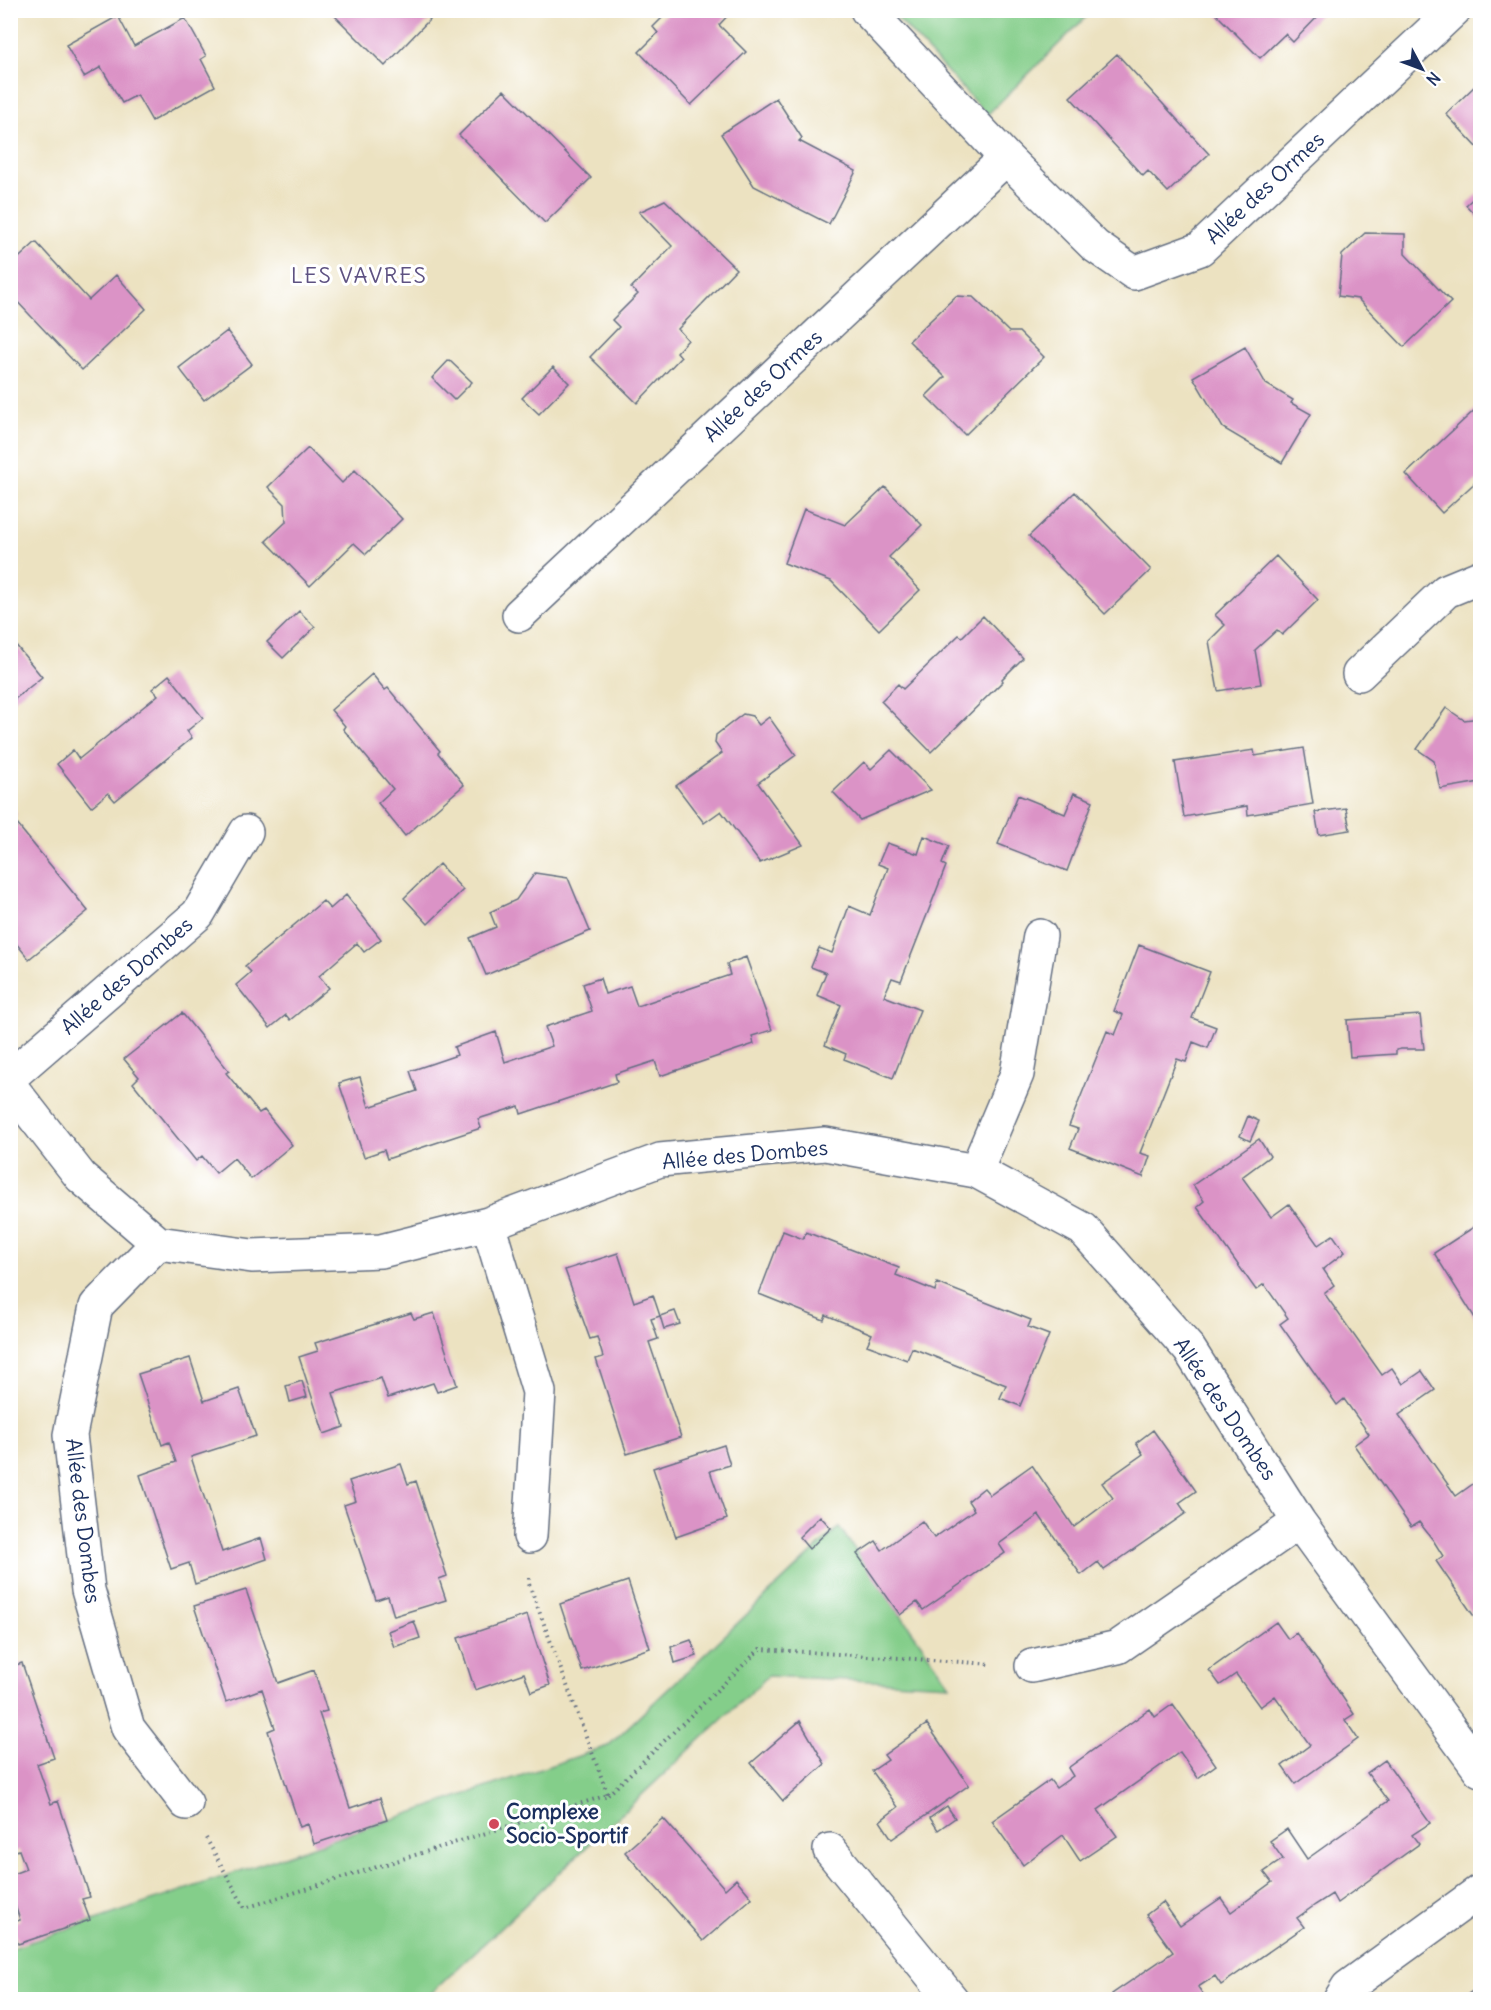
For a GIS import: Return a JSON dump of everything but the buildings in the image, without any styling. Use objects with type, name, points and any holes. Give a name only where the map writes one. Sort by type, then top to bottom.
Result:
[{"type":"street","name":"Allée des Ormes","points":[[867,10],[1006,158],[1095,246],[1134,273],[1200,249],[1454,10]]},
{"type":"street","name":"Allée des Ormes","points":[[519,615],[1006,158]]},
{"type":"street","points":[[1359,674],[1446,591],[1480,577]]},
{"type":"street","name":"Allée des Dombes","points":[[10,1077],[198,914],[246,832]]},
{"type":"street","points":[[976,1171],[1017,1074],[1040,936]]},
{"type":"street","points":[[10,1086],[81,1177],[158,1243]]},
{"type":"street","name":"Allée des Dombes","points":[[186,1803],[128,1728],[88,1590],[70,1435],[96,1306],[158,1243],[252,1256],[381,1251],[488,1224],[660,1160],[825,1144],[976,1171],[1083,1229],[1189,1349],[1299,1522],[1480,1770]]},
{"type":"street","points":[[488,1224],[539,1392],[530,1536]]},
{"type":"street","points":[[1032,1666],[1118,1647],[1299,1522]]},
{"type":"street","points":[[831,1850],[952,2000]]},
{"type":"street","points":[[1341,2000],[1348,1987],[1480,1891]]},
{"type":"path","points":[[530,1536],[529,1584],[608,1795]]},
{"type":"path","points":[[186,1803],[245,1908],[608,1795],[760,1649],[1032,1666]]},
{"type":"green space","points":[[891,11],[1092,11],[987,115]]},
{"type":"green space","name":"Complexe Socio-Sportif","points":[[839,1527],[950,1685],[768,1676],[425,1999],[11,1999],[10,1949],[608,1746]]},
{"type":"place","name":"Complexe Socio-Sportif","points":[[494,1824]]},
{"type":"district","name":"LES VAVRES","points":[[359,275]]}]
